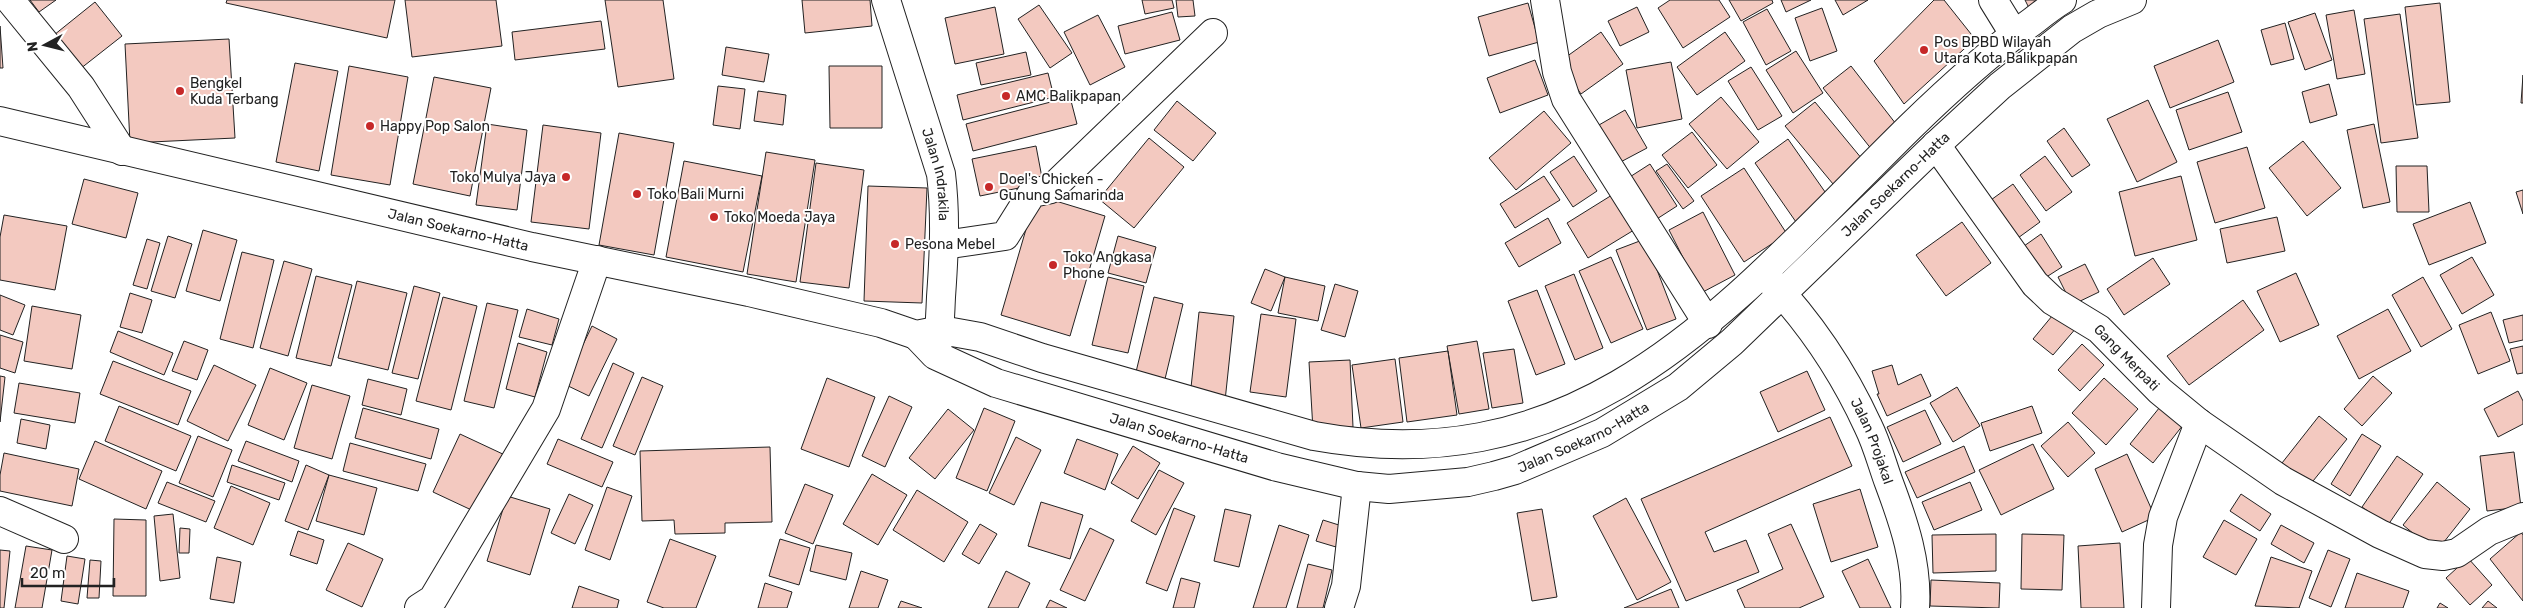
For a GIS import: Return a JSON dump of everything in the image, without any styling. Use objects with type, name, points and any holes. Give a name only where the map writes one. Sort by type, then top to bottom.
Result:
[{"type":"main road","points":[[10,0],[81,87],[122,151]]},
{"type":"main road","name":"Jalan Indrakila","points":[[886,0],[941,174],[944,203],[944,245],[931,340]]},
{"type":"main road","points":[[1993,0],[2014,34]]},
{"type":"main road","name":"Jalan Soekarno-Hatta","points":[[931,340],[980,337],[1042,358],[1314,436],[1348,442],[1413,444],[1482,438],[1517,430],[1556,416],[1650,366],[1708,324],[1763,273],[1952,86],[2014,34],[2062,0]]},
{"type":"main road","name":"Jalan Soekarno-Hatta","points":[[0,121],[122,151],[597,260],[881,323],[931,340],[996,383],[1277,467],[1357,486],[1389,489],[1468,482],[1515,470],[1602,433],[1678,387],[1732,342],[1974,109],[2039,53],[2072,29],[2098,14],[2132,0]]},
{"type":"main road","points":[[1552,2],[1557,72],[1566,99],[1708,324]]},
{"type":"main road","points":[[944,245],[1005,236],[1032,193],[1051,189],[1213,33]]},
{"type":"main road","points":[[1952,86],[1974,109]]},
{"type":"main road","name":"Gang Merpati","points":[[1936,145],[2035,284],[2053,301],[2099,329],[2160,390],[2199,423],[2283,481],[2380,534],[2425,554],[2443,556],[2457,553],[2489,531],[2523,517]]},
{"type":"main road","points":[[419,608],[433,598],[546,409],[597,260]]},
{"type":"main road","name":"Jalan Projakal","points":[[1763,273],[1783,293],[1843,375],[1869,427],[1906,528],[1913,566],[1915,608]]},
{"type":"main road","points":[[2156,608],[2158,545],[2163,517],[2199,423]]},
{"type":"main road","points":[[1339,608],[1346,586],[1357,486]]},
{"type":"main road","points":[[0,511],[64,539]]},
{"type":"building","points":[[30,0],[56,0],[39,12]]},
{"type":"building","points":[[227,0],[395,0],[387,38],[226,3]]},
{"type":"building","points":[[405,0],[496,0],[502,46],[412,57]]},
{"type":"building","points":[[605,0],[663,0],[674,79],[618,87]]},
{"type":"building","points":[[802,0],[870,0],[872,26],[805,33]]},
{"type":"building","points":[[1142,0],[1172,0],[1174,8],[1145,14]]},
{"type":"building","points":[[1176,0],[1193,0],[1195,16],[1178,17]]},
{"type":"building","points":[[1670,0],[1719,0],[1730,17],[1683,48],[1658,8]]},
{"type":"building","points":[[1729,0],[1772,0],[1773,3],[1741,21]]},
{"type":"building","points":[[1781,0],[1811,0],[1786,12]]},
{"type":"building","points":[[1835,0],[1868,0],[1843,15]]},
{"type":"building","name":"Pos BPBD Wilayah Utara Kota Balikpapan","points":[[1934,0],[1944,0],[1975,39],[1904,104],[1874,61]]},
{"type":"building","points":[[2025,0],[2053,0],[2031,12]]},
{"type":"building","points":[[95,2],[122,36],[80,69],[54,35]]},
{"type":"building","points":[[1528,3],[1539,42],[1489,56],[1478,17]]},
{"type":"building","points":[[2440,3],[2450,102],[2416,105],[2405,7]]},
{"type":"building","points":[[1039,5],[1072,53],[1050,68],[1018,19]]},
{"type":"building","points":[[995,7],[1004,54],[955,64],[945,18]]},
{"type":"building","points":[[1637,7],[1649,32],[1620,46],[1608,21]]},
{"type":"building","points":[[1822,8],[1837,51],[1810,61],[1795,18]]},
{"type":"building","points":[[1767,9],[1791,51],[1766,65],[1743,22]]},
{"type":"building","points":[[2354,10],[2365,74],[2337,79],[2326,15]]},
{"type":"building","points":[[1172,12],[1180,40],[1125,54],[1118,26]]},
{"type":"building","points":[[2315,13],[2332,60],[2305,70],[2288,22]]},
{"type":"building","points":[[2400,14],[2418,138],[2381,143],[2364,19]]},
{"type":"building","points":[[1098,15],[1125,67],[1090,85],[1064,32]]},
{"type":"building","points":[[601,21],[605,49],[515,60],[512,32]]},
{"type":"building","points":[[2285,23],[2294,59],[2271,65],[2261,30]]},
{"type":"building","points":[[0,26],[3,68],[0,68]]},
{"type":"building","points":[[1601,32],[1623,64],[1581,94],[1559,62]]},
{"type":"building","points":[[1725,32],[1745,61],[1697,95],[1677,67]]},
{"type":"building","name":"Bengkel Kuda Terbang","points":[[229,39],[235,138],[130,143],[125,44]]},
{"type":"building","points":[[2218,40],[2234,82],[2170,108],[2154,66]]},
{"type":"building","points":[[726,47],[769,54],[764,82],[722,75]]},
{"type":"building","points":[[1796,51],[1823,93],[1793,113],[1766,70]]},
{"type":"building","points":[[1026,52],[1031,75],[981,85],[976,63]]},
{"type":"building","points":[[1535,60],[1548,95],[1500,113],[1487,78]]},
{"type":"building","points":[[1671,62],[1682,119],[1637,128],[1626,70]]},
{"type":"building","points":[[295,63],[338,71],[319,171],[276,162]]},
{"type":"building","name":"Happy Pop Salon","points":[[349,66],[408,77],[390,185],[331,175]]},
{"type":"building","points":[[829,66],[882,66],[882,128],[830,128]]},
{"type":"building","points":[[1851,66],[1903,133],[1876,155],[1823,88]]},
{"type":"building","points":[[1751,67],[1782,116],[1758,130],[1728,81]]},
{"type":"building","name":"AMC Balikpapan","points":[[1048,73],[1054,97],[963,120],[957,95]]},
{"type":"building","points":[[2523,75],[2523,103],[2521,103]]},
{"type":"building","points":[[434,77],[491,88],[470,196],[413,184]]},
{"type":"building","points":[[2329,84],[2337,115],[2310,123],[2302,92]]},
{"type":"building","points":[[718,86],[745,89],[740,129],[713,125]]},
{"type":"building","points":[[758,91],[786,95],[783,125],[754,121]]},
{"type":"building","points":[[2228,92],[2242,132],[2189,150],[2176,110]]},
{"type":"building","points":[[1070,97],[1077,124],[973,151],[966,124]]},
{"type":"building","points":[[1721,97],[1759,142],[1727,169],[1689,124]]},
{"type":"building","points":[[2148,100],[2177,162],[2137,182],[2107,119]]},
{"type":"building","points":[[1177,101],[1216,133],[1193,161],[1154,130]]},
{"type":"building","points":[[1815,102],[1867,165],[1838,190],[1785,126]]},
{"type":"building","points":[[1625,110],[1647,148],[1613,166],[1592,129]]},
{"type":"building","points":[[1544,111],[1571,143],[1516,190],[1489,158]]},
{"type":"building","points":[[487,124],[527,130],[517,210],[476,205]]},
{"type":"building","points":[[2374,124],[2390,202],[2363,208],[2347,130]]},
{"type":"building","name":"Toko Mulya Jaya","points":[[543,125],[601,133],[589,229],[531,222]]},
{"type":"building","points":[[2064,128],[2090,165],[2072,177],[2047,141]]},
{"type":"building","points":[[1692,132],[1717,165],[1688,188],[1662,155]]},
{"type":"building","name":"Toko Bali Murni","points":[[619,133],[674,143],[654,255],[599,245]]},
{"type":"building","points":[[1149,138],[1184,167],[1134,228],[1099,199]]},
{"type":"building","points":[[1788,139],[1830,199],[1796,222],[1755,163]]},
{"type":"building","points":[[2303,141],[2341,188],[2307,216],[2269,168]]},
{"type":"building","points":[[1036,146],[1043,183],[980,196],[972,159]]},
{"type":"building","points":[[2247,147],[2265,208],[2215,223],[2197,162]]},
{"type":"building","points":[[766,152],[815,160],[796,282],[747,274]]},
{"type":"building","points":[[1574,156],[1597,191],[1573,207],[1550,172]]},
{"type":"building","points":[[2045,156],[2072,192],[2046,211],[2020,175]]},
{"type":"building","name":"Toko Moeda Jaya","points":[[684,161],[762,176],[743,272],[666,257]]},
{"type":"building","points":[[816,163],[864,170],[849,288],[800,282]]},
{"type":"building","points":[[1650,164],[1677,206],[1649,224],[1622,182]]},
{"type":"building","points":[[1667,164],[1694,201],[1683,209],[1656,171]]},
{"type":"building","points":[[2396,166],[2427,166],[2429,212],[2397,212]]},
{"type":"building","points":[[1744,168],[1787,234],[1744,262],[1701,196]]},
{"type":"building","points":[[1544,176],[1560,200],[1515,228],[1500,204]]},
{"type":"building","points":[[2181,176],[2197,240],[2135,256],[2119,192]]},
{"type":"building","points":[[84,179],[138,193],[126,238],[72,224]]},
{"type":"building","points":[[2013,184],[2040,222],[2011,243],[1984,205]]},
{"type":"building","name":"Pesona Mebel","points":[[868,186],[927,188],[922,303],[864,301]]},
{"type":"building","points":[[2523,190],[2523,214],[2516,192]]},
{"type":"building","name":"Toko Angkasa Phone","points":[[1036,195],[1105,216],[1070,336],[1001,315]]},
{"type":"building","points":[[1612,195],[1634,230],[1588,258],[1567,223]]},
{"type":"building","points":[[2470,202],[2486,243],[2429,265],[2413,224]]},
{"type":"building","points":[[1703,212],[1735,275],[1701,293],[1669,230]]},
{"type":"building","points":[[4,215],[67,226],[55,290],[0,280],[0,237]]},
{"type":"building","points":[[2277,217],[2285,251],[2227,263],[2220,229]]},
{"type":"building","points":[[1548,218],[1561,243],[1519,267],[1505,243]]},
{"type":"building","points":[[1962,222],[1991,263],[1946,296],[1916,255]]},
{"type":"building","points":[[203,230],[237,240],[220,301],[186,291]]},
{"type":"building","points":[[2041,234],[2062,267],[2037,283],[2017,251]]},
{"type":"building","points":[[168,236],[192,244],[175,298],[151,291]]},
{"type":"building","points":[[1118,236],[1156,247],[1146,283],[1108,273]]},
{"type":"building","points":[[147,239],[160,243],[147,289],[133,285]]},
{"type":"building","points":[[1645,239],[1676,319],[1647,330],[1616,250]]},
{"type":"building","points":[[242,252],[274,260],[253,348],[220,339]]},
{"type":"building","points":[[1611,257],[1643,329],[1611,343],[1579,271]]},
{"type":"building","points":[[2472,257],[2494,295],[2462,314],[2440,275]]},
{"type":"building","points":[[2153,258],[2170,284],[2124,315],[2107,289]]},
{"type":"building","points":[[284,261],[312,269],[288,356],[260,348]]},
{"type":"building","points":[[2085,264],[2099,292],[2072,305],[2058,277]]},
{"type":"building","points":[[1265,269],[1285,277],[1271,311],[1251,303]]},
{"type":"building","points":[[2296,273],[2319,325],[2280,342],[2257,291]]},
{"type":"building","points":[[1574,274],[1603,348],[1575,360],[1545,286]]},
{"type":"building","points":[[316,276],[352,285],[331,366],[296,358]]},
{"type":"building","points":[[1108,277],[1144,286],[1128,353],[1092,345]]},
{"type":"building","points":[[1285,277],[1325,286],[1318,321],[1278,313]]},
{"type":"building","points":[[2423,277],[2452,329],[2421,347],[2392,295]]},
{"type":"building","points":[[357,281],[407,293],[388,370],[338,358]]},
{"type":"building","points":[[1335,284],[1358,291],[1345,337],[1321,330]]},
{"type":"building","points":[[414,286],[440,293],[418,379],[392,373]]},
{"type":"building","points":[[1537,290],[1565,364],[1536,375],[1508,301]]},
{"type":"building","points":[[130,293],[152,300],[142,333],[120,327]]},
{"type":"building","points":[[0,295],[25,305],[13,335],[0,330]]},
{"type":"building","points":[[443,297],[477,306],[451,410],[416,401]]},
{"type":"building","points":[[1154,297],[1183,304],[1165,379],[1136,372]]},
{"type":"building","points":[[2243,300],[2264,330],[2189,385],[2167,356]]},
{"type":"building","points":[[487,303],[518,310],[494,408],[464,401]]},
{"type":"building","points":[[32,306],[81,315],[72,369],[24,361]]},
{"type":"building","points":[[527,309],[559,319],[552,345],[519,337]]},
{"type":"building","points":[[2388,309],[2411,351],[2359,379],[2337,336]]},
{"type":"building","points":[[2057,310],[2077,327],[2053,355],[2033,339]]},
{"type":"building","points":[[1199,312],[1234,316],[1225,401],[1190,397]]},
{"type":"building","points":[[2491,312],[2510,361],[2478,374],[2459,325]]},
{"type":"building","points":[[1261,314],[1296,319],[1286,397],[1250,392]]},
{"type":"building","points":[[2523,315],[2523,340],[2509,343],[2503,320]]},
{"type":"building","points":[[592,326],[617,339],[589,396],[564,384]]},
{"type":"building","points":[[118,331],[173,353],[164,375],[110,352]]},
{"type":"building","points":[[0,335],[23,342],[15,373],[0,368]]},
{"type":"building","points":[[184,341],[208,350],[197,380],[172,371]]},
{"type":"building","points":[[1477,341],[1489,409],[1459,414],[1447,346]]},
{"type":"building","points":[[518,343],[547,352],[535,397],[506,389]]},
{"type":"building","points":[[2082,344],[2104,365],[2080,391],[2058,370]]},
{"type":"building","points":[[2523,346],[2523,373],[2517,374],[2510,349]]},
{"type":"building","points":[[1514,349],[1523,403],[1492,408],[1483,353]]},
{"type":"building","points":[[1448,351],[1457,415],[1407,422],[1399,358]]},
{"type":"building","points":[[1395,359],[1403,422],[1361,428],[1352,365]]},
{"type":"building","points":[[1350,360],[1353,427],[1313,430],[1309,362]]},
{"type":"building","points":[[113,361],[191,391],[178,425],[100,394]]},
{"type":"building","points":[[613,363],[634,373],[602,448],[581,439]]},
{"type":"building","points":[[214,365],[256,385],[228,441],[187,421]]},
{"type":"building","points":[[1892,365],[1898,385],[1921,374],[1931,396],[1887,416],[1877,394],[1879,394],[1872,371]]},
{"type":"building","points":[[270,368],[307,383],[284,440],[248,425]]},
{"type":"building","points":[[1807,371],[1825,410],[1778,432],[1760,392]]},
{"type":"building","points":[[0,376],[5,377],[0,422]]},
{"type":"building","points":[[2373,376],[2392,393],[2362,426],[2344,409]]},
{"type":"building","points":[[642,377],[663,386],[635,455],[613,446]]},
{"type":"building","points":[[827,378],[875,397],[849,467],[801,449]]},
{"type":"building","points":[[2104,378],[2138,409],[2106,445],[2072,413]]},
{"type":"building","points":[[368,379],[407,389],[401,415],[362,405]]},
{"type":"building","points":[[19,383],[80,393],[75,423],[14,413]]},
{"type":"building","points":[[312,385],[350,396],[332,459],[294,448]]},
{"type":"building","points":[[1957,387],[1980,426],[1953,442],[1930,403]]},
{"type":"building","points":[[2518,391],[2523,401],[2523,424],[2498,437],[2484,409]]},
{"type":"building","points":[[889,396],[912,407],[885,467],[862,456]]},
{"type":"building","points":[[2164,402],[2187,420],[2153,463],[2130,444]]},
{"type":"building","points":[[119,406],[191,436],[176,471],[105,441]]},
{"type":"building","points":[[2032,406],[2042,433],[1990,451],[1981,423]]},
{"type":"building","points":[[363,408],[439,429],[431,459],[355,438]]},
{"type":"building","points":[[984,408],[1015,421],[987,491],[956,478]]},
{"type":"building","points":[[948,409],[974,430],[935,479],[909,458]]},
{"type":"building","points":[[1925,410],[1941,444],[1903,462],[1887,427]]},
{"type":"building","points":[[2319,416],[2347,439],[2309,486],[2282,463]]},
{"type":"building","points":[[1830,417],[1852,466],[1705,532],[1714,552],[1746,540],[1759,572],[1686,601],[1641,499]]},
{"type":"building","points":[[21,419],[50,425],[46,449],[17,443]]},
{"type":"building","points":[[2068,422],[2095,453],[2068,477],[2041,446]]},
{"type":"building","points":[[460,434],[507,456],[480,514],[433,492]]},
{"type":"building","points":[[2362,434],[2381,446],[2350,496],[2331,484]]},
{"type":"building","points":[[198,436],[232,450],[213,497],[179,483]]},
{"type":"building","points":[[1016,437],[1041,450],[1014,505],[989,493]]},
{"type":"building","points":[[558,439],[613,462],[602,487],[547,464]]},
{"type":"building","points":[[1077,439],[1118,454],[1105,490],[1064,473]]},
{"type":"building","points":[[95,441],[162,471],[146,509],[79,479]]},
{"type":"building","points":[[246,441],[299,461],[292,482],[238,461]]},
{"type":"building","points":[[350,443],[426,464],[418,491],[343,471]]},
{"type":"building","points":[[2033,444],[2054,489],[2001,515],[1979,470]]},
{"type":"building","points":[[1133,446],[1160,463],[1138,499],[1111,483]]},
{"type":"building","points":[[1964,446],[1975,472],[1917,498],[1905,472]]},
{"type":"building","points":[[770,447],[772,522],[725,523],[725,533],[675,534],[674,520],[642,521],[640,451]]},
{"type":"building","points":[[2514,452],[2521,507],[2487,511],[2480,456]]},
{"type":"building","points":[[4,453],[79,469],[72,506],[0,491],[0,475]]},
{"type":"building","points":[[2127,454],[2155,517],[2122,532],[2095,469]]},
{"type":"building","points":[[2397,456],[2423,474],[2388,525],[2362,507]]},
{"type":"building","points":[[232,465],[285,483],[279,500],[227,482]]},
{"type":"building","points":[[306,465],[329,475],[308,530],[285,521]]},
{"type":"building","points":[[1159,470],[1184,483],[1156,535],[1131,521]]},
{"type":"building","points":[[872,474],[907,495],[878,545],[843,524]]},
{"type":"building","points":[[329,475],[377,488],[364,535],[316,521]]},
{"type":"building","points":[[167,482],[215,501],[206,522],[158,503]]},
{"type":"building","points":[[1970,482],[1982,510],[1934,530],[1922,502]]},
{"type":"building","points":[[2437,482],[2470,509],[2436,552],[2403,525]]},
{"type":"building","points":[[805,484],[833,495],[813,544],[785,533]]},
{"type":"building","points":[[231,486],[270,503],[253,545],[214,528]]},
{"type":"building","points":[[607,487],[632,496],[610,560],[585,550]]},
{"type":"building","points":[[1860,489],[1878,547],[1831,562],[1813,504]]},
{"type":"building","points":[[917,490],[968,522],[944,562],[893,530]]},
{"type":"building","points":[[569,494],[593,505],[575,544],[551,533]]},
{"type":"building","points":[[2241,494],[2271,514],[2260,531],[2230,511]]},
{"type":"building","points":[[507,496],[550,509],[530,575],[487,561]]},
{"type":"building","points":[[1626,498],[1671,582],[1637,600],[1593,516]]},
{"type":"building","points":[[1041,502],[1083,515],[1070,559],[1028,546]]},
{"type":"building","points":[[1174,508],[1195,516],[1167,591],[1146,583]]},
{"type":"building","points":[[1225,509],[1251,515],[1239,567],[1214,561]]},
{"type":"building","points":[[1542,509],[1557,597],[1532,601],[1517,513]]},
{"type":"building","points":[[173,514],[180,578],[160,581],[154,516]]},
{"type":"building","points":[[114,519],[146,520],[146,596],[113,596]]},
{"type":"building","points":[[1323,520],[1342,526],[1336,547],[1316,541]]},
{"type":"building","points":[[2224,520],[2257,539],[2236,575],[2203,557]]},
{"type":"building","points":[[980,524],[997,534],[979,564],[962,554]]},
{"type":"building","points":[[1791,524],[1824,597],[1799,608],[1745,608],[1737,590],[1783,569],[1768,534]]},
{"type":"building","points":[[1279,525],[1309,535],[1286,608],[1253,608]]},
{"type":"building","points":[[2281,525],[2314,543],[2304,563],[2271,544]]},
{"type":"building","points":[[180,528],[190,529],[189,553],[179,553]]},
{"type":"building","points":[[1090,528],[1114,540],[1085,601],[1060,590]]},
{"type":"building","points":[[298,531],[324,540],[317,564],[290,555]]},
{"type":"building","points":[[2521,532],[2523,535],[2523,601],[2490,559]]},
{"type":"building","points":[[1996,534],[1996,571],[1933,573],[1932,535]]},
{"type":"building","points":[[2022,534],[2064,535],[2062,590],[2021,589]]},
{"type":"building","points":[[670,539],[716,556],[696,608],[664,608],[647,602]]},
{"type":"building","points":[[780,539],[810,548],[799,585],[769,576]]},
{"type":"building","points":[[348,543],[383,559],[362,607],[326,590]]},
{"type":"building","points":[[2120,543],[2124,608],[2081,608],[2078,546]]},
{"type":"building","points":[[816,545],[852,553],[846,580],[810,571]]},
{"type":"building","points":[[26,546],[52,550],[42,608],[15,608]]},
{"type":"building","points":[[0,550],[10,551],[4,608],[0,608]]},
{"type":"building","points":[[2328,550],[2350,559],[2331,607],[2309,598]]},
{"type":"building","points":[[67,556],[85,559],[78,604],[61,601]]},
{"type":"building","points":[[217,557],[241,562],[234,603],[210,599]]},
{"type":"building","points":[[2271,557],[2312,571],[2299,608],[2255,606]]},
{"type":"building","points":[[2468,558],[2492,585],[2470,605],[2446,578]]},
{"type":"building","points":[[1868,559],[1891,608],[1860,608],[1842,571]]},
{"type":"building","points":[[90,560],[101,561],[99,598],[87,598]]},
{"type":"building","points":[[1308,564],[1332,570],[1323,608],[1297,608]]},
{"type":"building","points":[[861,571],[888,580],[878,608],[849,608]]},
{"type":"building","points":[[1006,571],[1030,583],[1018,608],[988,608]]},
{"type":"building","points":[[2357,573],[2409,591],[2403,608],[2345,608]]},
{"type":"building","points":[[1181,578],[1200,583],[1194,608],[1173,608]]},
{"type":"building","points":[[1931,580],[2000,583],[1999,608],[1930,606]]},
{"type":"building","points":[[765,583],[792,592],[787,608],[758,608]]},
{"type":"building","points":[[579,586],[619,600],[617,608],[572,608]]},
{"type":"building","points":[[1671,589],[1679,608],[1624,608]]},
{"type":"building","points":[[1050,600],[1067,608],[1046,608]]},
{"type":"building","points":[[901,601],[922,608],[898,608]]},
{"type":"building","points":[[2488,601],[2497,608],[2482,608]]},
{"type":"building","points":[[2440,603],[2448,608],[2437,608]]},
{"type":"place","name":"Pos BPBD Wilayah Utara Kota Balikpapan","points":[[1924,50]]},
{"type":"place","name":"Bengkel Kuda Terbang","points":[[180,91]]},
{"type":"place","name":"AMC Balikpapan","points":[[1006,96]]},
{"type":"place","name":"Happy Pop Salon","points":[[370,126]]},
{"type":"place","name":"Toko Mulya Jaya","points":[[566,177]]},
{"type":"place","name":"Doel's Chicken - Gunung Samarinda","points":[[989,187]]},
{"type":"place","name":"Toko Bali Murni","points":[[637,194]]},
{"type":"place","name":"Toko Moeda Jaya","points":[[714,217]]},
{"type":"place","name":"Pesona Mebel","points":[[895,244]]},
{"type":"place","name":"Toko Angkasa Phone","points":[[1053,265]]}]
